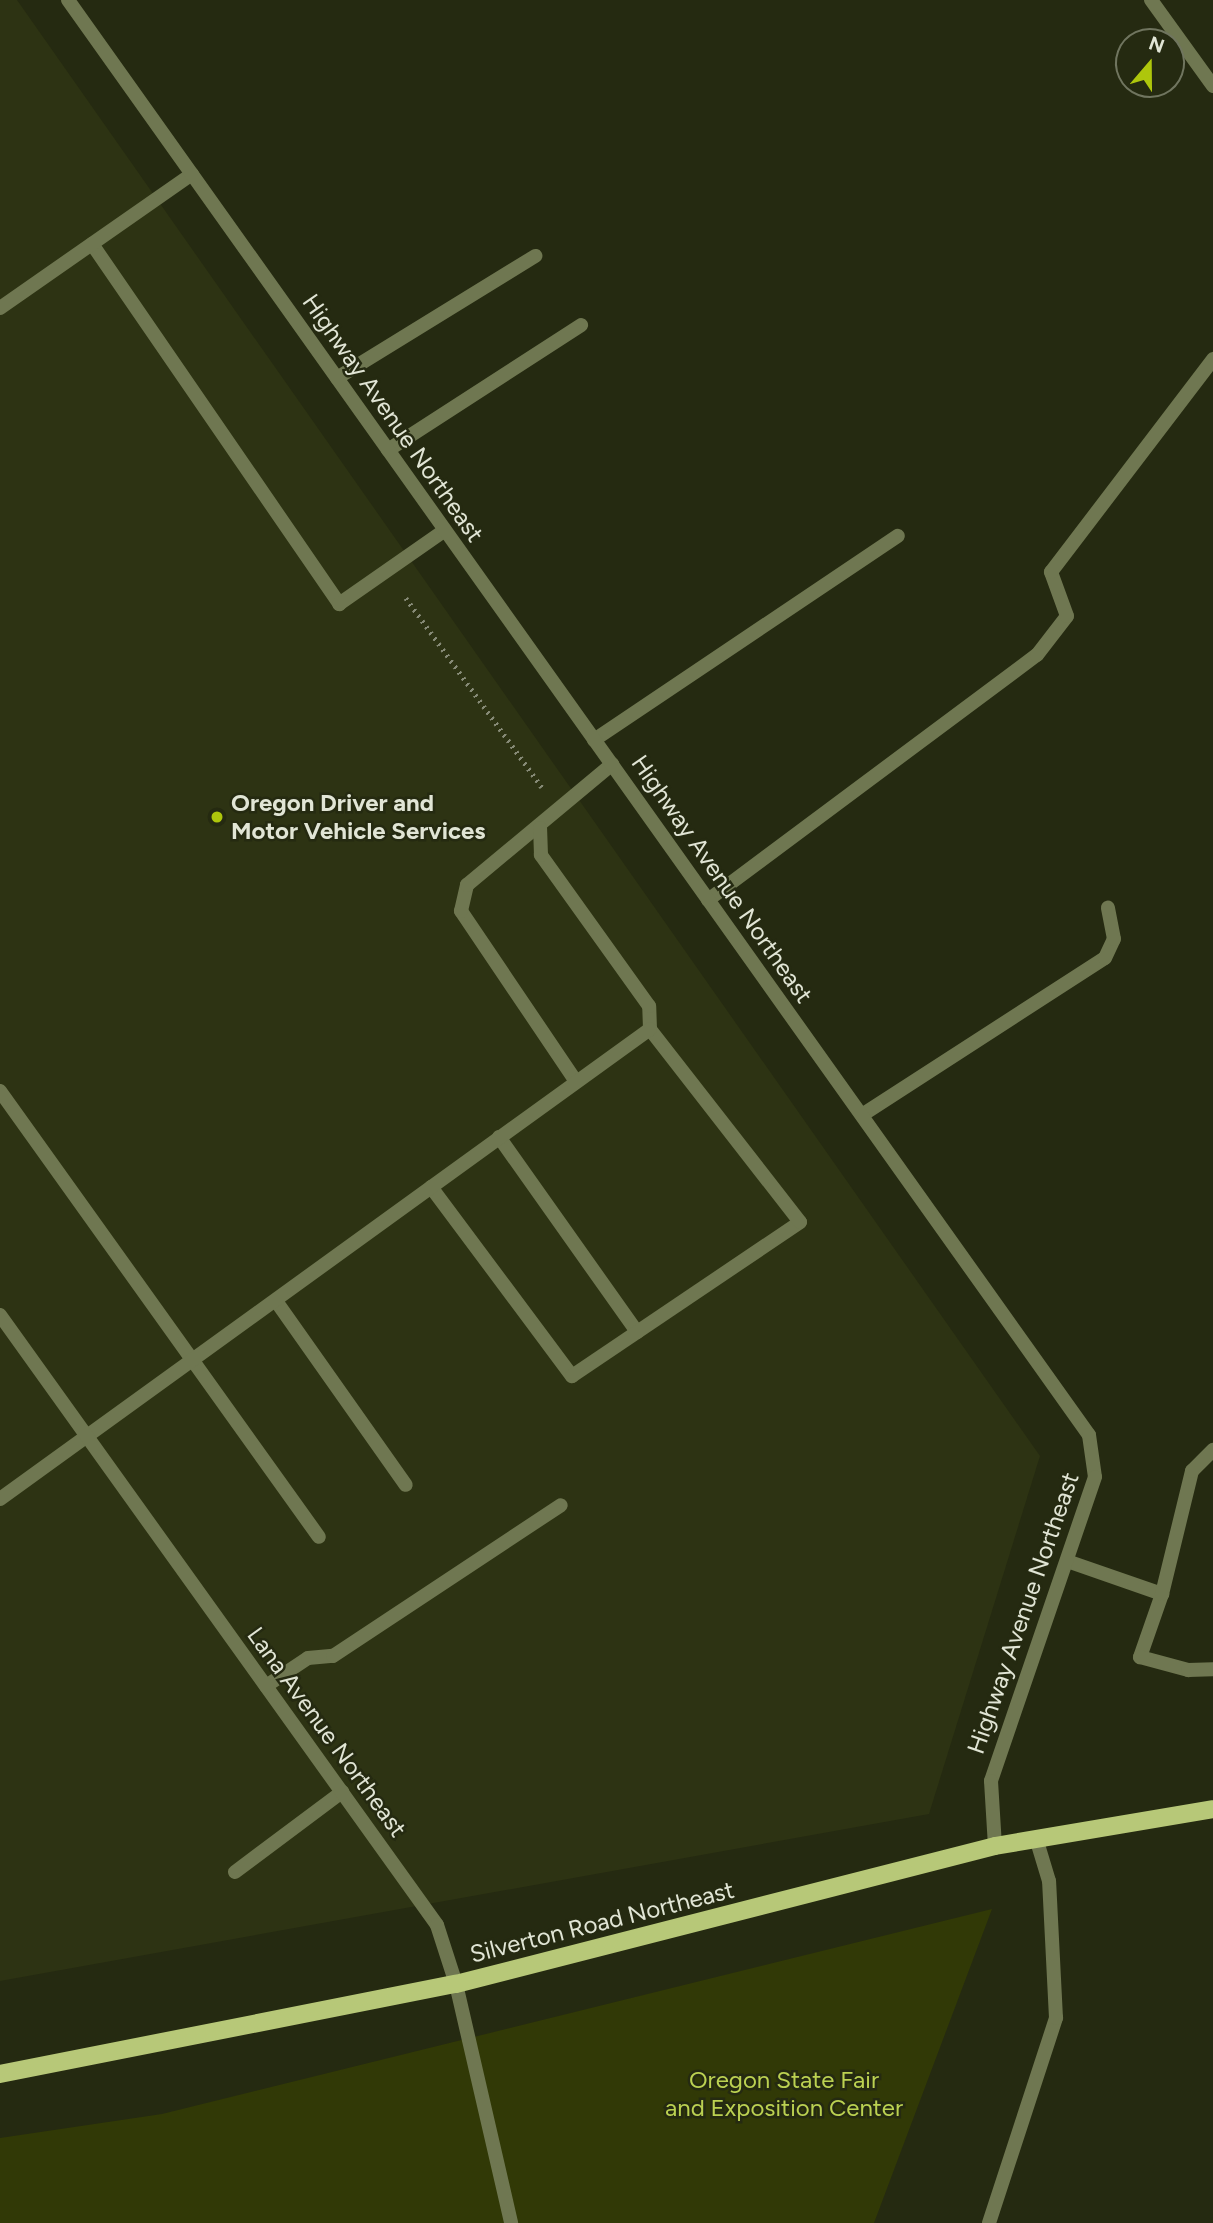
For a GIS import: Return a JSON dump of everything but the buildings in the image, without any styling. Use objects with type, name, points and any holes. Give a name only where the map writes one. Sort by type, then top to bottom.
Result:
[{"type":"main road","name":"Silverton Road Northeast","points":[[0,2074],[457,1984],[995,1846],[1213,1809]]},
{"type":"street","name":"Highway Avenue Northeast","points":[[68,0],[1089,1435],[1095,1476],[991,1781],[995,1846]]},
{"type":"street","points":[[1151,0],[1213,86]]},
{"type":"street","points":[[0,308],[192,174]]},
{"type":"street","points":[[92,244],[339,604],[445,530]]},
{"type":"street","points":[[337,378],[535,256]]},
{"type":"street","points":[[388,450],[581,325]]},
{"type":"street","points":[[708,900],[1037,655],[1067,616],[1051,572],[1213,359]]},
{"type":"street","points":[[594,740],[898,536]]},
{"type":"street","points":[[575,1080],[460,911],[467,885],[540,828],[612,764]]},
{"type":"street","points":[[431,1187],[572,1376],[800,1222],[650,1029],[649,1006],[541,855],[540,828]]},
{"type":"street","points":[[862,1115],[1099,962],[1114,939],[1108,908]]},
{"type":"street","points":[[0,1499],[89,1439],[575,1080],[650,1029]]},
{"type":"street","points":[[0,1091],[319,1537]]},
{"type":"street","points":[[499,1137],[637,1332]]},
{"type":"street","points":[[276,1301],[406,1485]]},
{"type":"street","name":"Lana Avenue Northeast","points":[[0,1315],[443,1935],[457,1984],[511,2223]]},
{"type":"street","points":[[1213,1450],[1192,1471],[1163,1594],[1140,1657],[1188,1670],[1213,1669]]},
{"type":"street","points":[[266,1686],[308,1658],[333,1656],[561,1505]]},
{"type":"street","points":[[1067,1561],[1163,1594]]},
{"type":"street","points":[[235,1872],[342,1792]]},
{"type":"street","points":[[989,2223],[1056,2018],[1049,1881],[1036,1838]]},
{"type":"path","points":[[407,598],[542,788]]},
{"type":"shaded area","points":[[0,0],[17,0],[1040,1456],[929,1814],[0,1981]]},
{"type":"green space","name":"Oregon State Fair and Exposition Center","points":[[992,1909],[874,2223],[0,2223],[0,2138],[162,2114]]},
{"type":"place","name":"Oregon Driver and Motor Vehicle Services","points":[[217,817]]}]
